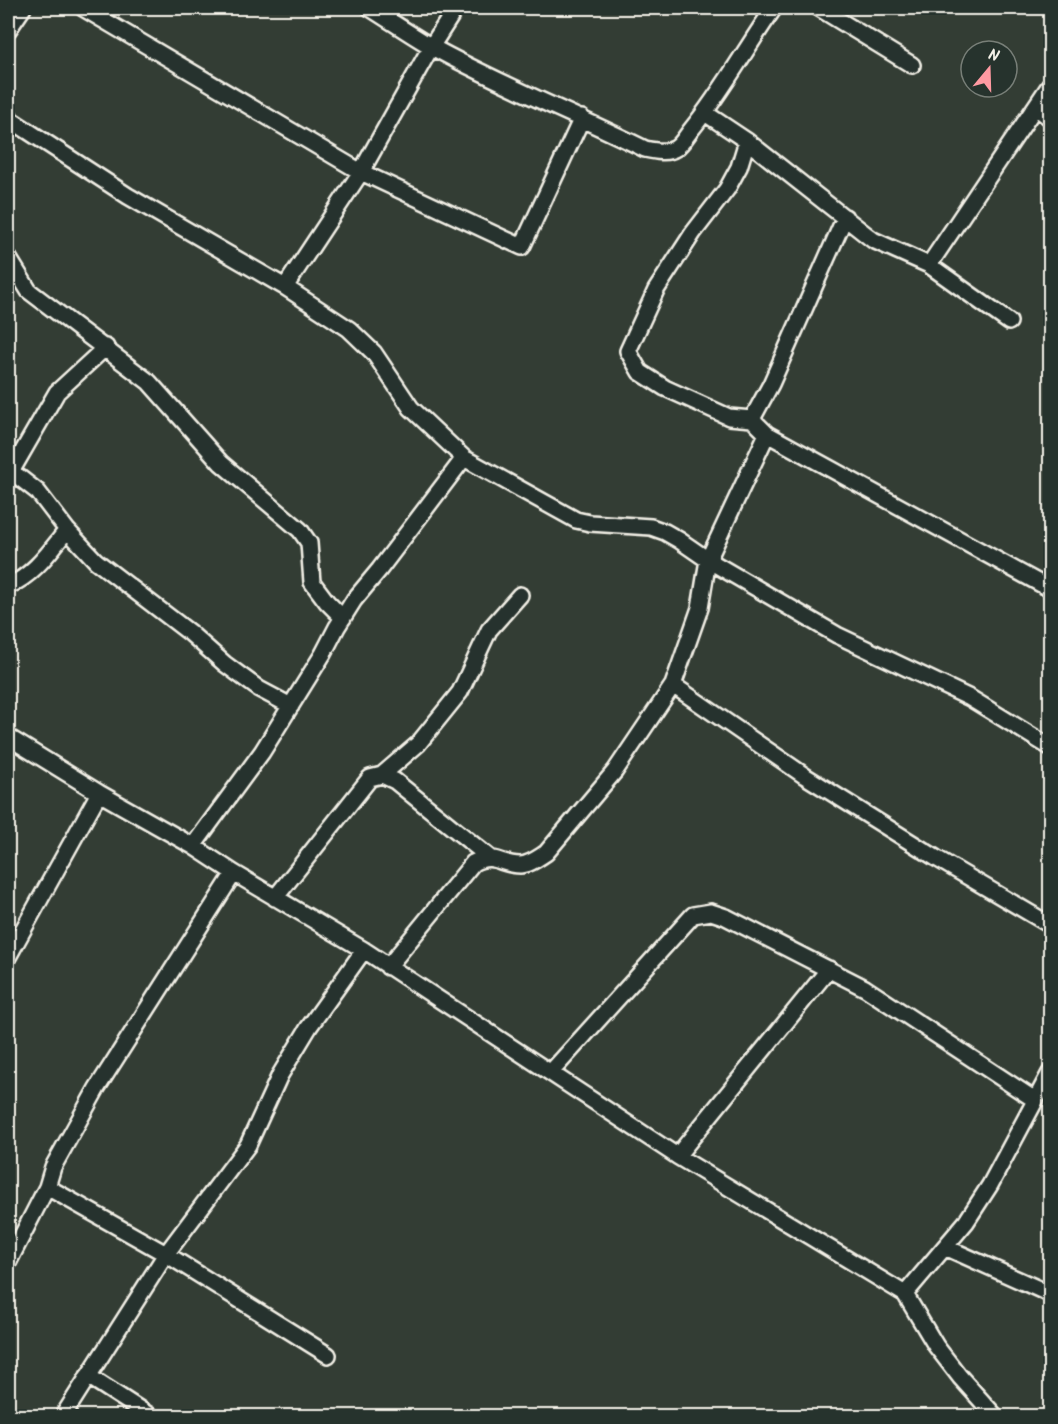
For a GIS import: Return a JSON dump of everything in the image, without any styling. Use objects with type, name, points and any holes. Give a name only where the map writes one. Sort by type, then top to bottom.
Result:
[{"type":"street","points":[[8,30],[23,8]]},
{"type":"street","points":[[83,8],[361,172],[522,246],[582,118]]},
{"type":"street","points":[[370,8],[431,46],[527,94],[655,152],[676,148],[705,113],[774,8]]},
{"type":"street","points":[[285,287],[361,172],[431,46],[456,8]]},
{"type":"street","points":[[819,8],[912,65]]},
{"type":"street","points":[[929,265],[1050,85]]},
{"type":"street","points":[[1036,107],[1050,118]]},
{"type":"street","points":[[705,113],[747,141],[873,240],[929,265],[1009,322]]},
{"type":"street","points":[[8,118],[128,196],[285,287],[349,329],[374,353],[411,408],[464,458],[576,520],[651,527],[679,540],[708,560],[837,635],[970,698],[1050,747]]},
{"type":"street","points":[[747,141],[739,167],[731,182],[676,258],[656,290],[628,351],[640,372],[665,388],[729,417],[752,419],[767,434],[1050,589]]},
{"type":"street","points":[[752,419],[771,384],[845,217]]},
{"type":"street","points":[[8,257],[29,291],[106,347],[149,382],[221,464],[300,530],[309,543],[312,582],[343,618]]},
{"type":"street","points":[[106,347],[57,392],[9,474],[38,492],[67,530],[96,561],[190,633],[225,664],[259,689],[291,706]]},
{"type":"street","points":[[388,967],[473,863],[483,858],[490,858],[520,865],[533,861],[546,853],[615,771],[673,685],[700,608],[708,560],[767,434]]},
{"type":"street","points":[[193,846],[262,752],[324,654],[354,600],[464,458]]},
{"type":"street","points":[[8,586],[21,580],[67,530]]},
{"type":"street","points":[[275,898],[370,778],[382,775],[418,744],[460,692],[489,630],[520,595]]},
{"type":"street","points":[[673,685],[805,776],[936,858],[1050,925]]},
{"type":"street","points":[[8,738],[193,846],[363,950],[551,1071],[598,1105],[677,1156],[905,1294],[936,1346],[995,1416]]},
{"type":"street","points":[[382,775],[395,781],[490,858]]},
{"type":"street","points":[[8,957],[99,793]]},
{"type":"street","points":[[8,1263],[47,1187],[53,1167],[97,1088],[234,873]]},
{"type":"street","points":[[551,1071],[693,915],[711,912],[726,917],[865,987],[1035,1100]]},
{"type":"street","points":[[63,1416],[166,1254],[248,1144],[280,1075],[309,1027],[363,950]]},
{"type":"street","points":[[677,1156],[830,969]]},
{"type":"street","points":[[905,1294],[966,1222],[990,1185],[1050,1073]]},
{"type":"street","points":[[47,1187],[166,1254],[328,1355]]},
{"type":"street","points":[[945,1247],[1050,1294]]},
{"type":"street","points":[[88,1376],[150,1416]]}]
